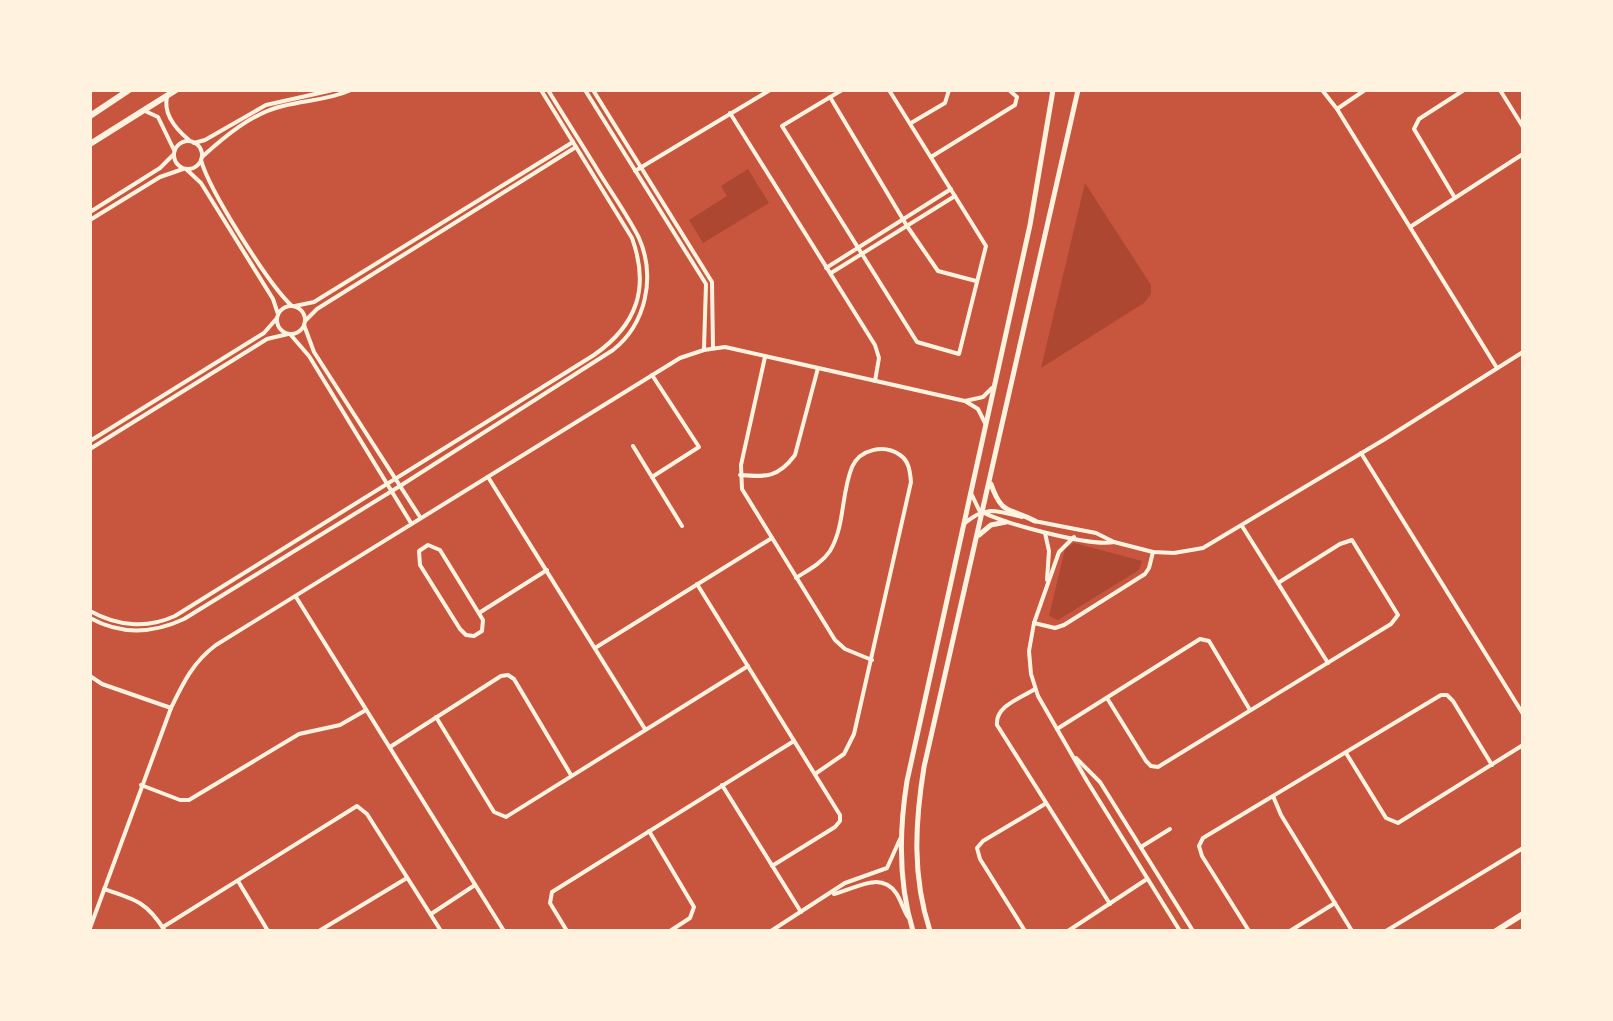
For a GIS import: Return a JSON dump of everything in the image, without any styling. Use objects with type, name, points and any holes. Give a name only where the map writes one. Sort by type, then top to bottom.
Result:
[{"type":"main road","points":[[90,116],[129,90]]},
{"type":"main road","points":[[913,931],[902,873],[900,839],[907,781],[1030,225],[1053,90]]},
{"type":"main road","points":[[930,931],[916,863],[918,805],[1079,90]]},
{"type":"main road","points":[[90,144],[172,92]]},
{"type":"main road","points":[[990,481],[996,499],[1003,508],[1035,521]]},
{"type":"main road","points":[[975,543],[988,526],[1006,522]]},
{"type":"main road","points":[[1496,931],[1523,914]]},
{"type":"street","points":[[90,212],[160,168],[180,143],[205,140],[266,105],[333,90]]},
{"type":"street","points":[[90,220],[160,177],[197,166],[201,158],[231,133],[266,112],[339,96],[351,90]]},
{"type":"street","points":[[90,618],[110,627],[136,632],[174,624],[392,491],[613,350],[636,323],[643,306],[647,279],[643,251],[631,225],[541,90]]},
{"type":"street","points":[[548,90],[575,140]]},
{"type":"street","points":[[585,90],[712,282],[713,348]]},
{"type":"street","points":[[593,90],[706,284],[704,350]]},
{"type":"street","points":[[638,170],[770,90]]},
{"type":"street","points":[[842,90],[782,126],[917,342],[959,354],[986,246],[889,90]]},
{"type":"street","points":[[910,124],[945,103],[949,90]]},
{"type":"street","points":[[931,157],[1015,105],[1017,97],[1009,90]]},
{"type":"street","points":[[1322,90],[1337,109],[1497,368]]},
{"type":"street","points":[[1337,109],[1365,90]]},
{"type":"street","points":[[1455,198],[1415,134],[1414,125],[1464,90]]},
{"type":"street","points":[[1500,90],[1523,127]]},
{"type":"street","points":[[172,92],[165,104],[167,111],[178,129],[200,149],[204,171],[277,290],[303,311],[314,352],[420,517]]},
{"type":"street","points":[[830,97],[907,226],[938,271],[976,281]]},
{"type":"street","points":[[142,111],[152,112],[158,117],[172,142],[176,164],[201,183],[273,299],[278,327],[289,334],[309,356],[411,523]]},
{"type":"street","points":[[730,113],[875,345],[879,358],[875,381]]},
{"type":"street","points":[[90,441],[264,333],[284,308],[314,302],[575,140]]},
{"type":"street","points":[[90,449],[267,339],[299,332],[317,309],[579,146]]},
{"type":"street","points":[[90,611],[120,623],[149,624],[169,619],[611,344],[630,319],[640,287],[638,255],[632,238],[579,146]]},
{"type":"street","points":[[1410,227],[1523,154]]},
{"type":"street","points":[[826,268],[951,189]]},
{"type":"street","points":[[830,274],[955,196]]},
{"type":"street","points":[[90,928],[171,708],[184,680],[209,650],[686,355],[725,347],[965,401],[978,409],[986,430]]},
{"type":"street","points":[[965,523],[991,509],[1096,533],[1114,542],[1153,552],[1174,553],[1203,548],[1523,352]]},
{"type":"street","points":[[765,357],[740,475],[745,496],[840,645],[872,660]]},
{"type":"street","points":[[740,475],[771,475],[787,466],[795,455],[818,368]]},
{"type":"street","points":[[651,375],[699,447],[652,477]]},
{"type":"street","points":[[965,401],[983,397],[997,379]]},
{"type":"street","points":[[633,446],[682,526]]},
{"type":"street","points":[[796,578],[822,561],[833,545],[852,468],[859,457],[879,448],[904,458],[910,468],[911,482],[851,743],[842,756],[815,774]]},
{"type":"street","points":[[1361,453],[1523,714]]},
{"type":"street","points":[[488,476],[645,729]]},
{"type":"street","points":[[972,495],[982,513],[1006,522],[1101,544],[1114,542]]},
{"type":"street","points":[[1242,526],[1328,663]]},
{"type":"street","points":[[1044,531],[1049,551],[1047,586]]},
{"type":"street","points":[[1074,537],[1059,552],[1034,623],[1029,651],[1035,689],[1180,931]]},
{"type":"street","points":[[595,648],[772,538]]},
{"type":"street","points":[[1107,698],[1146,761],[1154,768],[1162,766],[1396,620],[1398,613],[1356,543],[1349,540],[1278,583]]},
{"type":"street","points":[[433,545],[440,550],[479,613],[484,624],[482,631],[474,636],[463,633],[420,565],[418,555],[423,547],[433,545]]},
{"type":"street","points":[[1034,623],[1060,628],[1145,574],[1153,552]]},
{"type":"street","points":[[479,613],[547,570]]},
{"type":"street","points":[[697,584],[839,811],[840,821],[835,827],[772,866]]},
{"type":"street","points":[[296,596],[504,931]]},
{"type":"street","points":[[1057,729],[1204,639],[1212,646],[1251,711]]},
{"type":"street","points":[[436,717],[491,807],[499,816],[508,816],[748,666]]},
{"type":"street","points":[[90,676],[115,689],[171,708]]},
{"type":"street","points":[[390,747],[501,676],[511,676],[571,775]]},
{"type":"street","points":[[1035,689],[1001,710],[996,721],[1110,904]]},
{"type":"street","points":[[1249,931],[1202,856],[1199,846],[1203,838],[1444,694],[1453,701],[1492,765]]},
{"type":"street","points":[[141,785],[180,800],[189,800],[299,734],[340,725],[366,710]]},
{"type":"street","points":[[567,931],[552,908],[550,895],[794,741]]},
{"type":"street","points":[[1345,752],[1386,818],[1393,823],[1402,821],[1523,745]]},
{"type":"street","points":[[1074,757],[1096,776],[1193,931]]},
{"type":"street","points":[[722,785],[801,912]]},
{"type":"street","points":[[1273,796],[1281,815],[1352,931]]},
{"type":"street","points":[[1103,807],[1112,801]]},
{"type":"street","points":[[1025,931],[980,859],[977,848],[983,841],[1045,804]]},
{"type":"street","points":[[104,889],[145,905],[164,929],[357,806],[367,814],[441,931]]},
{"type":"street","points":[[1141,847],[1170,829]]},
{"type":"street","points":[[649,831],[694,907],[690,918],[670,931]]},
{"type":"street","points":[[771,931],[845,883],[887,868],[900,839]]},
{"type":"street","points":[[1386,931],[1523,848]]},
{"type":"street","points":[[319,931],[407,878]]},
{"type":"street","points":[[1068,931],[1147,879]]},
{"type":"street","points":[[238,881],[268,931]]},
{"type":"street","points":[[831,894],[865,883],[881,882],[895,891],[909,919]]},
{"type":"street","points":[[431,914],[475,885]]},
{"type":"street","points":[[1290,931],[1335,903]]},
{"type":"shaded area","points":[[748,169],[769,203],[703,243],[689,220],[727,196],[721,186]]},
{"type":"shaded area","points":[[1085,183],[1151,285],[1151,294],[1144,303],[1041,368]]},
{"type":"shaded area","points":[[1074,543],[1142,561],[1139,570],[1058,620],[1049,616],[1065,549]]}]
